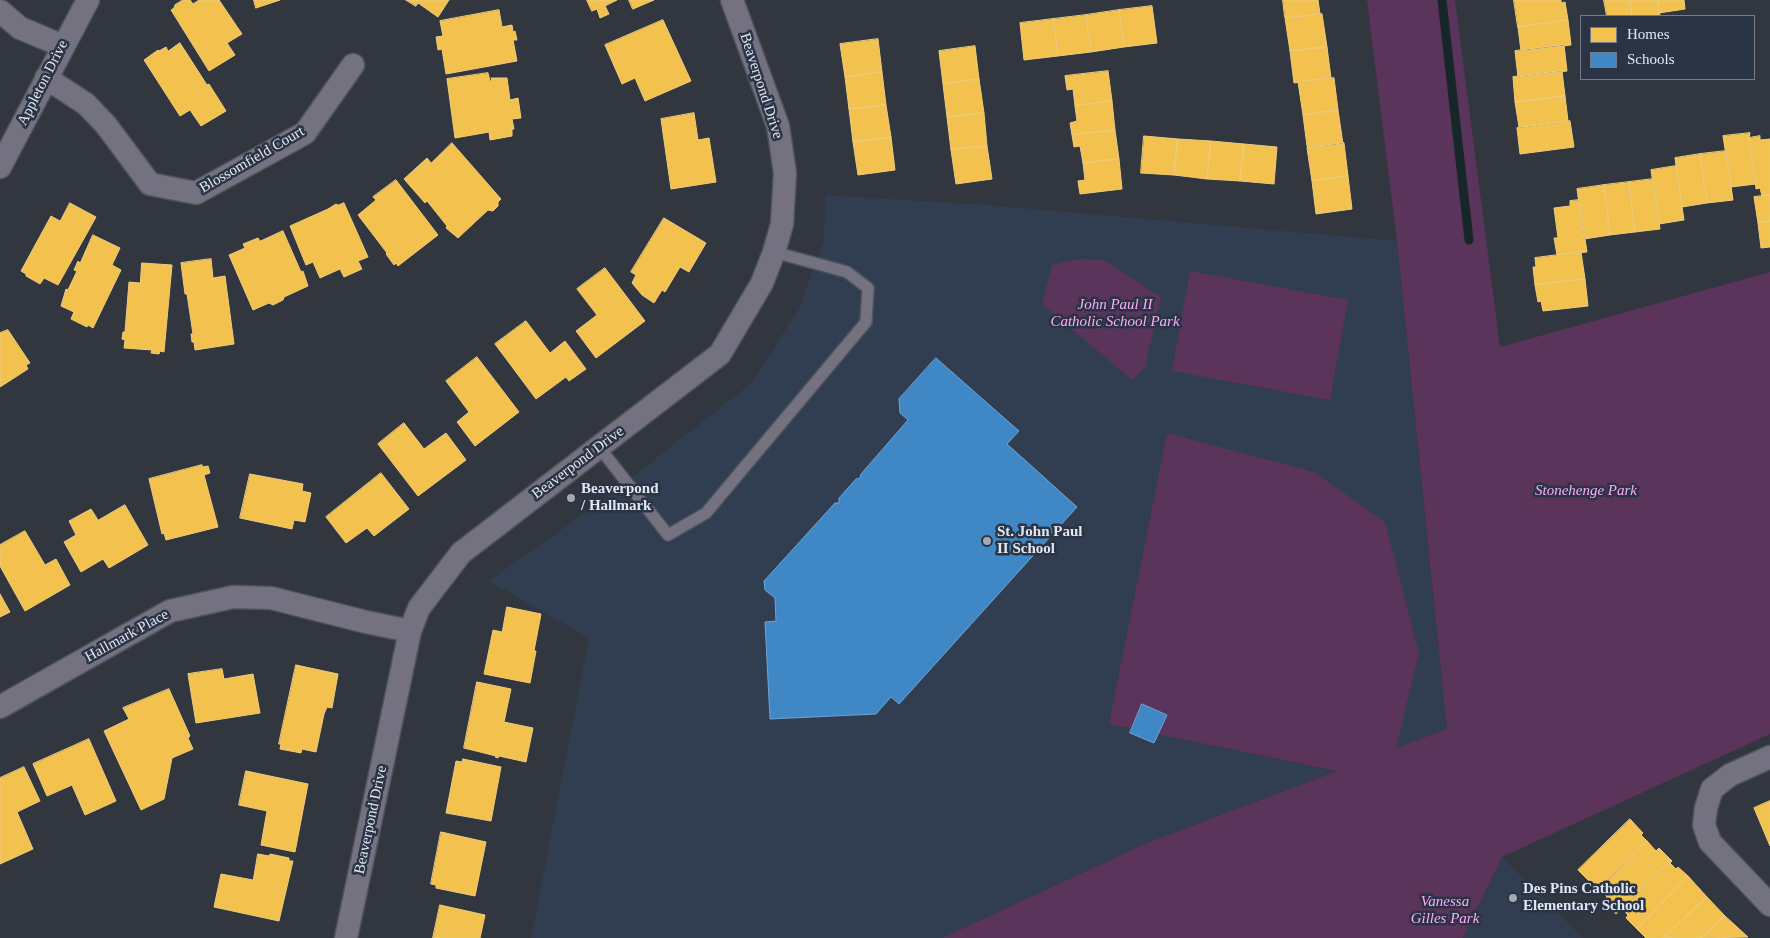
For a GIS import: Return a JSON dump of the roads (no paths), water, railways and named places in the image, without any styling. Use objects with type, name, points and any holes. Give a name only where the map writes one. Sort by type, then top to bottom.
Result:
[{"type":"street","name":"Appleton Drive","points":[[0,167],[62,46],[88,0]]},
{"type":"street","name":"Beaverpond Drive","points":[[346,938],[410,631],[419,608],[461,553],[720,354],[762,282],[774,252],[782,224],[784,174],[778,126],[732,0]]},
{"type":"street","points":[[0,11],[20,28],[62,46]]},
{"type":"street","name":"Blossomfield Court","points":[[46,78],[86,104],[106,125],[150,184],[196,193],[305,133],[352,65]]},
{"type":"street","name":"Hallmark Place","points":[[0,707],[170,611],[233,597],[271,598],[410,631]]},
{"type":"street","points":[[1770,757],[1730,775],[1712,789],[1706,808],[1704,825],[1710,842],[1770,905]]},
{"type":"lane","points":[[599,447],[668,535],[706,513],[866,322],[868,288],[847,272],[774,252]]},
{"type":"waterway","points":[[1442,0],[1469,240]]},
{"type":"place","name":"Beaverpond / Hallmark","points":[[571,498]]},
{"type":"place","name":"St. John Paul II School","points":[[987,541]]},
{"type":"place","name":"Des Pins Catholic Elementary School","points":[[1513,898]]},
{"type":"park label","name":"John Paul II Catholic School Park","points":[[1115,314]]},
{"type":"park label","name":"Stonehenge Park","points":[[1586,491]]},
{"type":"park label","name":"Vanessa Gilles Park","points":[[1445,910]]}]
